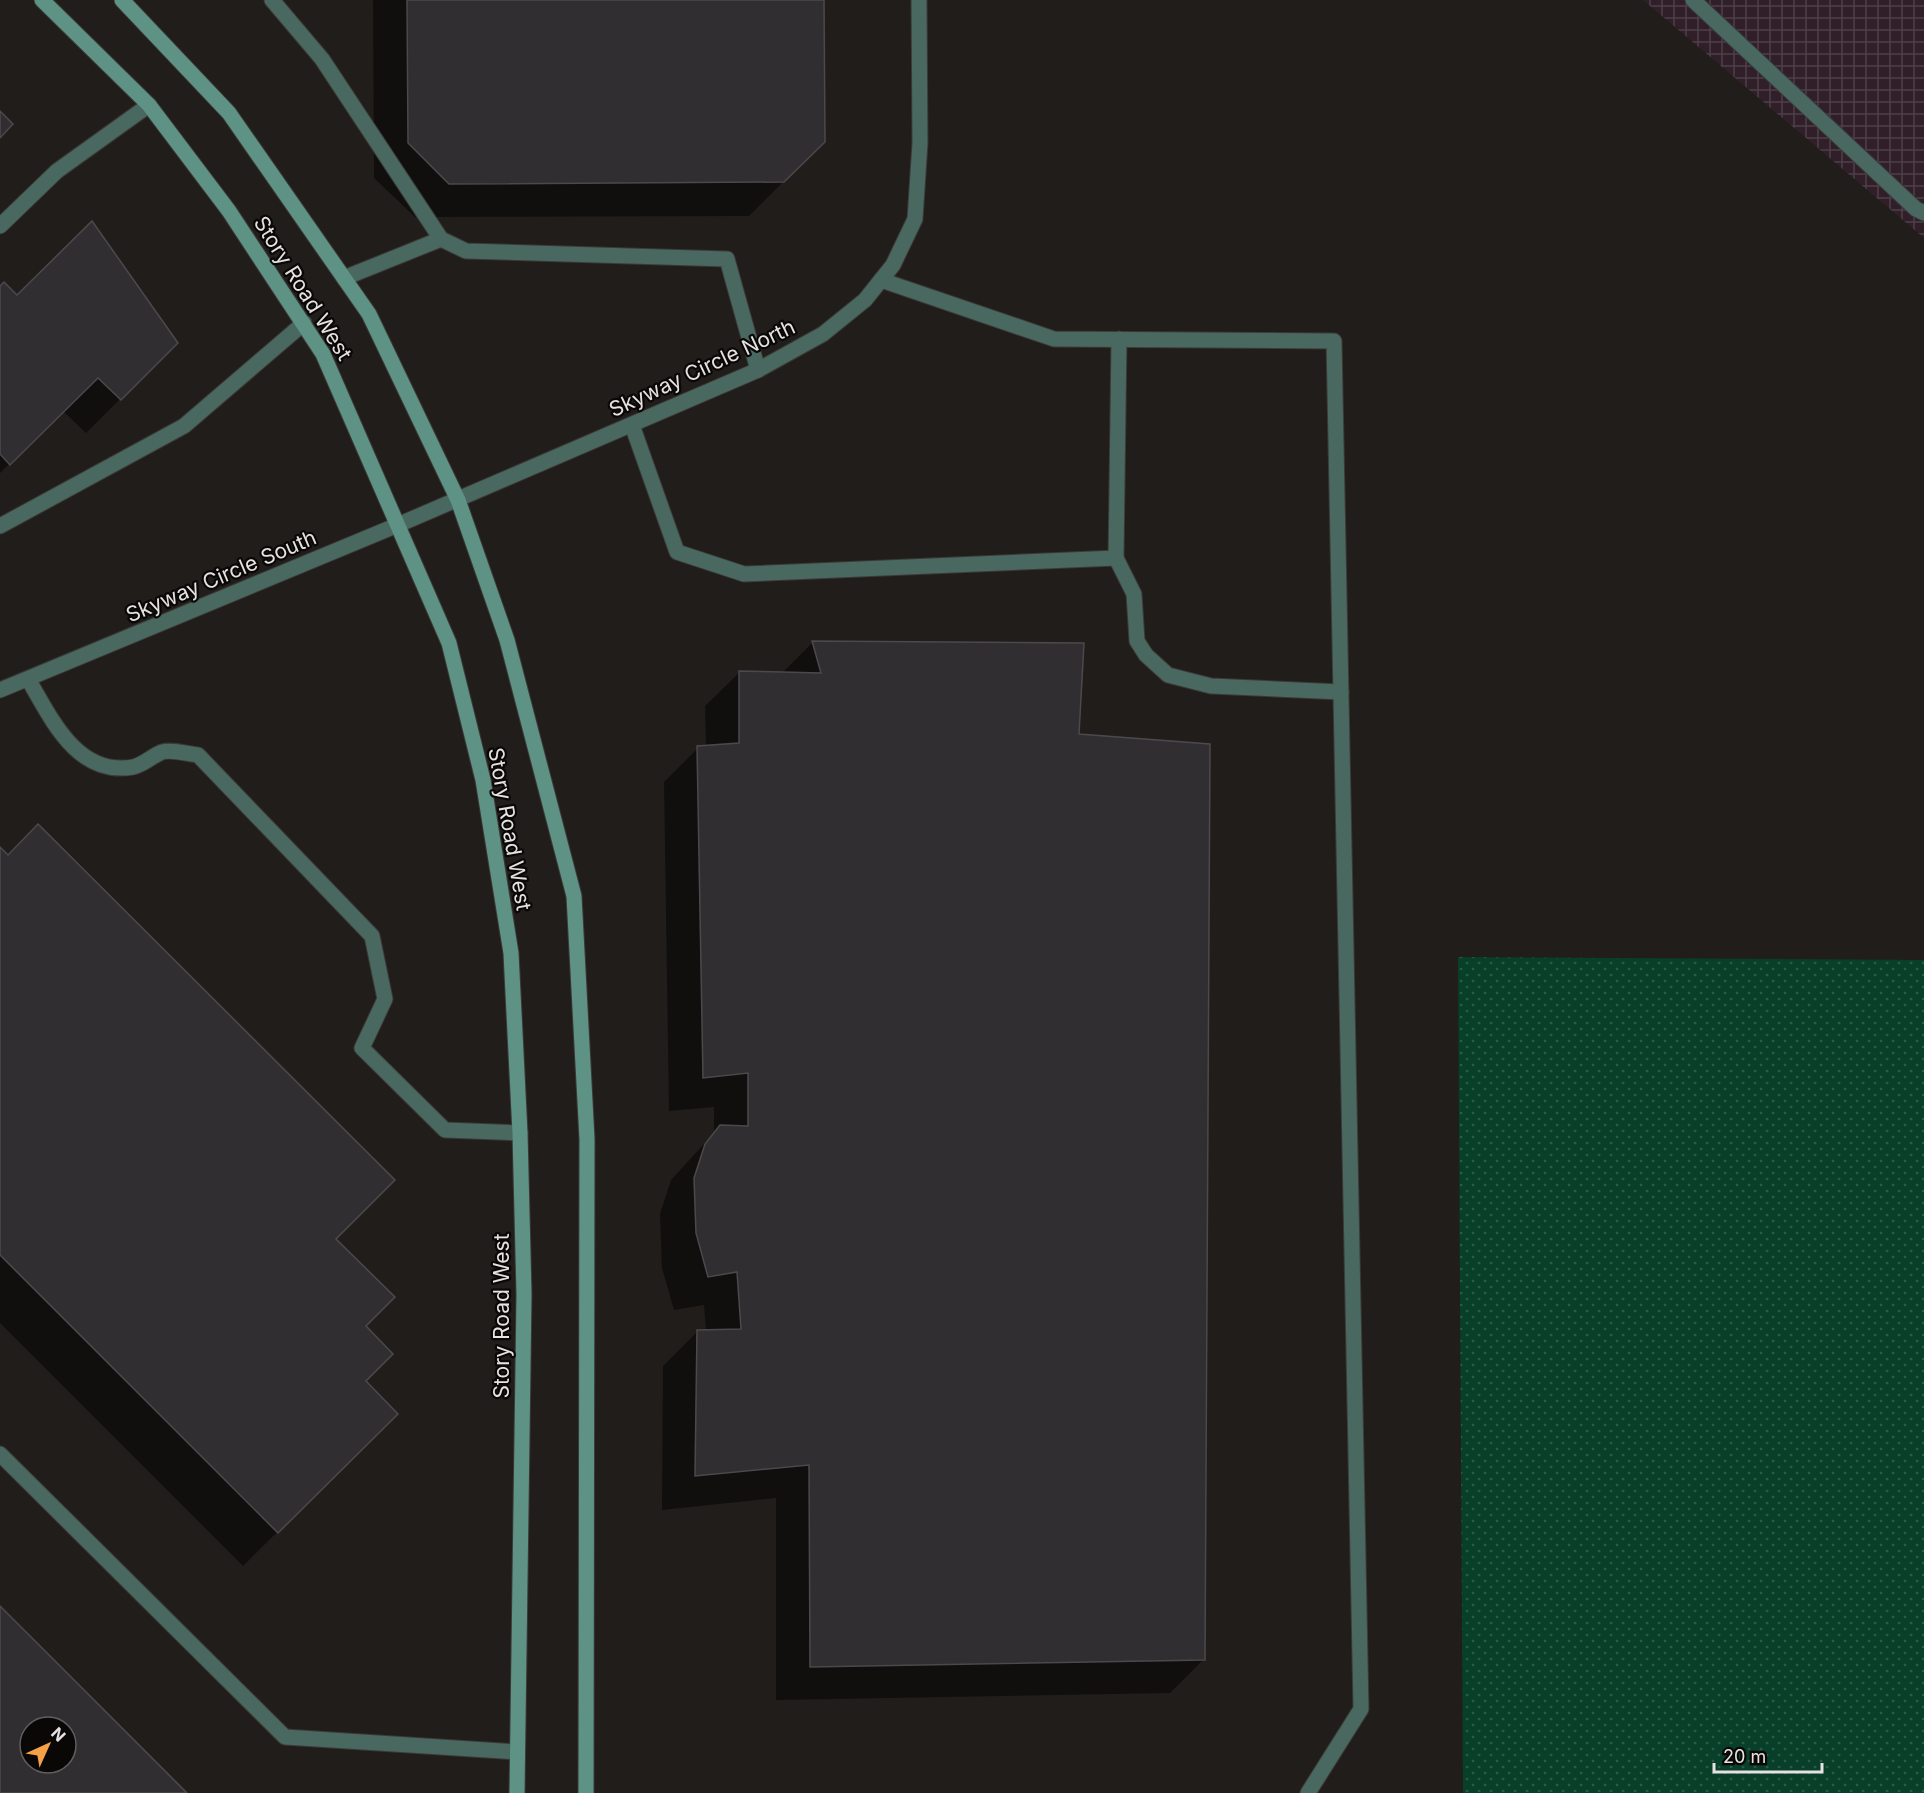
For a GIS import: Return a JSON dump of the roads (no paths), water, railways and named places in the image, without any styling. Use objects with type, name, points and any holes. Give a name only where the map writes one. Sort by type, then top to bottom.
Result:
[{"type":"street","name":"Story Road West","points":[[42,0],[149,105],[229,211],[304,323],[323,354],[400,524],[449,643],[483,780],[511,953],[520,1133],[524,1294],[517,1793]]},
{"type":"street","name":"Story Road West","points":[[122,0],[229,113],[369,314],[458,500],[507,640],[574,896],[587,1139],[586,1793]]},
{"type":"street","points":[[272,0],[322,59],[441,239],[466,251],[727,259],[758,370]]},
{"type":"street","name":"Skyway Circle North","points":[[458,500],[758,370],[823,334],[865,300],[893,265],[915,219],[920,143],[919,0]]},
{"type":"street","points":[[1693,0],[1916,209],[1924,213]]},
{"type":"street","points":[[0,226],[57,171],[149,105]]},
{"type":"street","points":[[344,278],[441,239]]},
{"type":"street","points":[[881,280],[1054,339],[1334,341],[1361,1709],[1308,1793]]},
{"type":"street","points":[[0,526],[184,426],[304,323]]},
{"type":"street","points":[[1119,339],[1116,558],[1134,594],[1137,641],[1146,655],[1168,675],[1211,686],[1341,692]]},
{"type":"street","points":[[632,425],[676,552],[744,574],[1116,558]]},
{"type":"street","name":"Skyway Circle South","points":[[0,690],[458,500]]},
{"type":"street","points":[[28,679],[57,728],[80,754],[106,766],[134,766],[164,751],[198,755],[372,936],[385,999],[362,1048],[445,1131],[520,1133]]},
{"type":"street","points":[[0,1454],[285,1737],[517,1752]]}]
